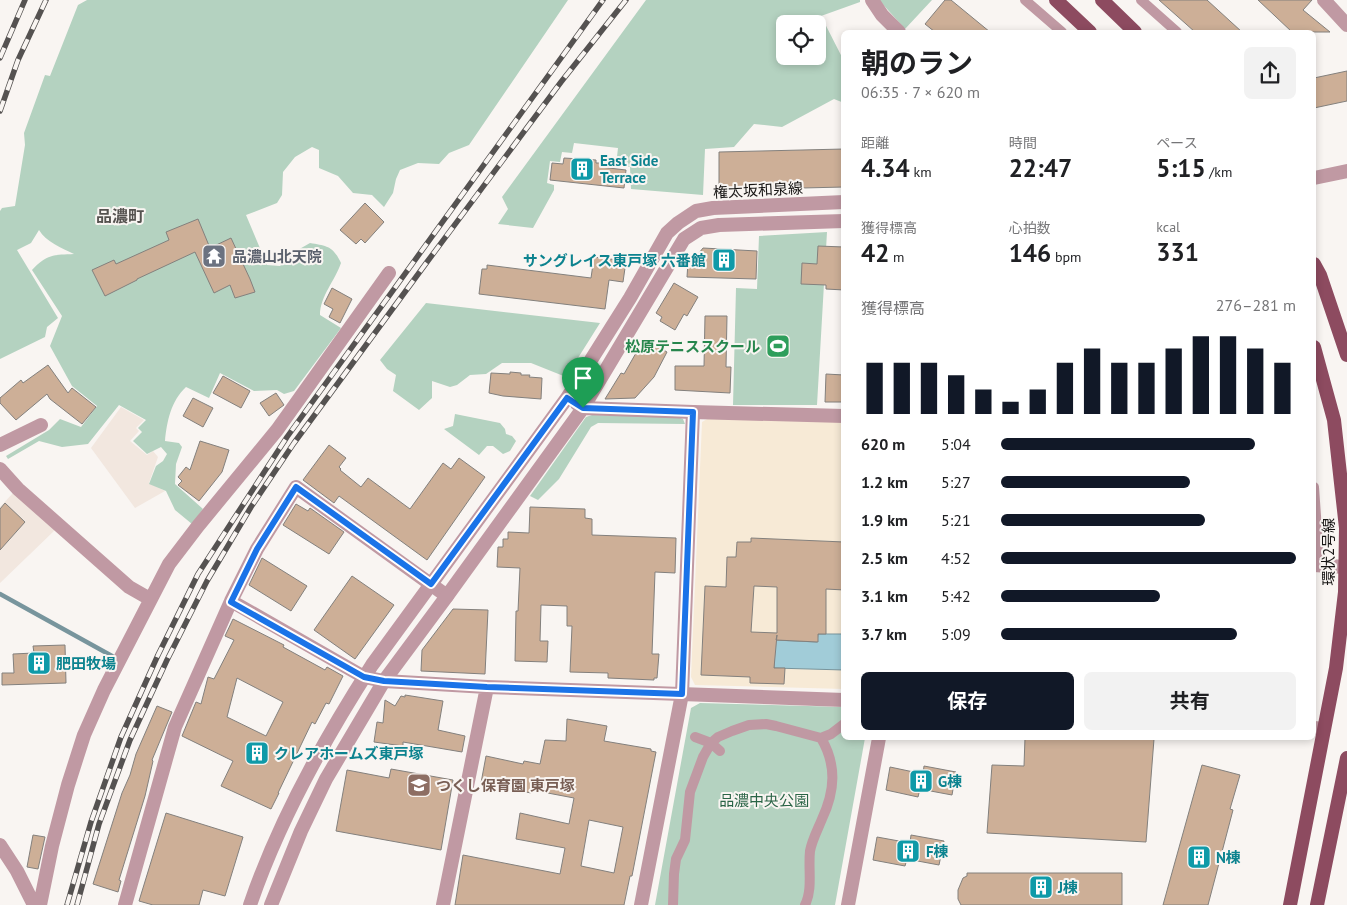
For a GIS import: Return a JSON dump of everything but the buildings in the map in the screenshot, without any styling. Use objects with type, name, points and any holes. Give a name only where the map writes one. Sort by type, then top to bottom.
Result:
[{"type":"main road","points":[[1056,0],[1088,30]]},
{"type":"main road","points":[[1102,0],[1134,30]]},
{"type":"main road","points":[[1316,268],[1347,355]]},
{"type":"main road","name":"環状2号線","points":[[1290,905],[1319,729],[1336,668],[1345,592],[1346,528],[1334,420],[1316,354]]},
{"type":"main road","points":[[1317,905],[1347,758]]},
{"type":"street","points":[[872,0],[882,15],[897,30]]},
{"type":"street","points":[[1025,0],[1060,30]]},
{"type":"street","points":[[1140,0],[1175,30]]},
{"type":"street","points":[[1324,0],[1347,25]]},
{"type":"street","points":[[1316,178],[1347,171]]},
{"type":"street","name":"権太坂和泉線","points":[[250,905],[274,843],[293,802],[364,677],[567,398],[630,298],[667,233],[696,211],[713,208],[841,202]]},
{"type":"street","points":[[270,905],[326,779],[384,681],[583,408],[684,239],[701,228],[719,225],[841,221]]},
{"type":"street","points":[[40,905],[52,846],[68,785],[84,735],[104,690],[169,564],[277,430],[389,273]]},
{"type":"street","points":[[567,398],[583,408],[841,416]]},
{"type":"street","points":[[641,905],[682,694],[693,412]]},
{"type":"street","points":[[0,446],[40,425]]},
{"type":"street","points":[[0,469],[18,489],[129,587],[150,600]]},
{"type":"street","points":[[127,904],[175,728],[231,602],[257,549],[296,487],[447,596]]},
{"type":"street","points":[[1316,562],[1345,567]]},
{"type":"street","points":[[231,602],[364,677],[384,681],[487,687],[841,700]]},
{"type":"street","points":[[443,905],[487,687]]},
{"type":"street","points":[[673,905],[676,860],[685,840],[690,792],[703,757],[711,743],[718,737],[732,731],[758,724],[776,726],[821,738],[831,734],[841,726]]},
{"type":"street","points":[[695,737],[711,743],[720,751]]},
{"type":"street","points":[[805,905],[809,886],[810,850],[827,809],[833,780],[831,760],[821,738]]},
{"type":"street","points":[[848,905],[879,740]]},
{"type":"street","points":[[0,845],[17,870],[34,905]]},
{"type":"shaded area","points":[[121,407],[144,420],[136,428],[139,431],[130,441],[147,455],[153,451],[158,457],[149,483],[165,491],[135,508],[91,448]]},
{"type":"shaded area","points":[[709,418],[841,422],[841,689],[695,685],[691,677],[702,422]]},
{"type":"shaded area","points":[[14,492],[55,530],[0,583],[0,507]]},
{"type":"green space","points":[[87,0],[568,0],[469,145],[449,153],[439,164],[418,163],[400,170],[393,193],[384,207],[372,195],[353,193],[338,176],[319,168],[319,150],[312,147],[295,157],[283,172],[282,195],[277,203],[246,215],[267,265],[280,266],[296,251],[310,243],[325,246],[335,253],[341,263],[322,301],[320,315],[341,328],[294,391],[284,394],[277,390],[254,391],[220,373],[209,398],[186,387],[181,393],[173,405],[165,441],[179,443],[182,447],[176,464],[175,484],[203,509],[192,524],[175,510],[166,491],[149,484],[156,466],[163,461],[167,454],[161,447],[147,454],[133,441],[142,432],[138,428],[146,420],[119,405],[88,444],[62,447],[39,441],[8,459],[6,456],[49,430],[60,419],[81,427],[97,406],[72,386],[50,346],[62,316],[32,270],[51,256],[74,254],[50,241],[39,230],[31,243],[17,250],[58,318],[47,327],[45,337],[0,359],[0,211],[2,208],[15,206],[25,145],[24,133],[45,75],[50,76],[78,5]]},
{"type":"green space","points":[[646,0],[860,0],[860,2],[824,15],[776,15],[776,65],[826,65],[826,26],[841,55],[841,102],[834,99],[782,127],[754,124],[734,147],[705,149],[703,195],[631,189],[630,167],[616,165],[618,148],[574,143],[572,153],[562,152],[560,162],[550,161],[547,183],[554,185],[554,190],[533,228],[498,224],[508,209],[502,197]]},
{"type":"green space","points":[[879,0],[932,0],[905,29]]},
{"type":"green space","name":"松原テニススクール","points":[[827,232],[817,405],[733,405],[736,288],[757,289],[759,236]]},
{"type":"green space","points":[[426,303],[600,323],[566,377],[531,363],[502,363],[486,374],[470,375],[457,385],[450,387],[432,381],[432,398],[419,410],[393,391],[396,375],[387,369],[380,360]]},
{"type":"green space","points":[[455,414],[500,423],[505,429],[506,434],[512,436],[516,441],[510,451],[503,454],[493,446],[487,446],[479,455],[444,429],[453,426]]},
{"type":"green space","points":[[592,415],[678,417],[683,419],[685,424],[598,423],[591,427],[559,479],[538,500],[530,496],[586,417]]},
{"type":"green space","name":"品濃中央公園","points":[[700,703],[841,707],[841,740],[865,740],[835,905],[655,905],[691,708]]},
{"type":"water","points":[[818,634],[841,634],[841,670],[774,668],[774,640],[817,642]]},
{"type":"waterway","points":[[0,594],[112,656]]},
{"type":"railway","points":[[0,58],[25,0]]},
{"type":"railway","points":[[0,111],[18,60],[46,0]]},
{"type":"railway","points":[[67,905],[91,822],[121,737],[158,655],[198,574],[287,437],[603,0]]},
{"type":"railway","points":[[77,905],[99,824],[130,740],[167,660],[207,581],[251,507],[294,443],[427,262],[561,82],[626,0]]},
{"type":"place","name":"East Side Terrace","points":[[582,169]]},
{"type":"place","name":"品濃山北天院","points":[[214,256]]},
{"type":"place","name":"サングレイス東戸塚 六番館","points":[[724,260]]},
{"type":"place","name":"松原テニススクール","points":[[778,346]]},
{"type":"place","name":"肥田牧場","points":[[39,663]]},
{"type":"place","name":"クレアホームズ東戸塚","points":[[257,753]]},
{"type":"place","name":"G棟","points":[[921,781]]},
{"type":"place","name":"つくし保育園 東戸塚","points":[[419,785]]},
{"type":"place","name":"F棟","points":[[908,851]]},
{"type":"place","name":"N棟","points":[[1199,857]]},
{"type":"place","name":"J棟","points":[[1041,887]]},
{"type":"district","name":"品濃町","points":[[120,216]]},
{"type":"route","points":[[567,398],[583,408],[693,412],[682,694],[487,687],[384,681],[364,677],[231,602],[257,549],[296,487],[431,584],[567,398]]}]
